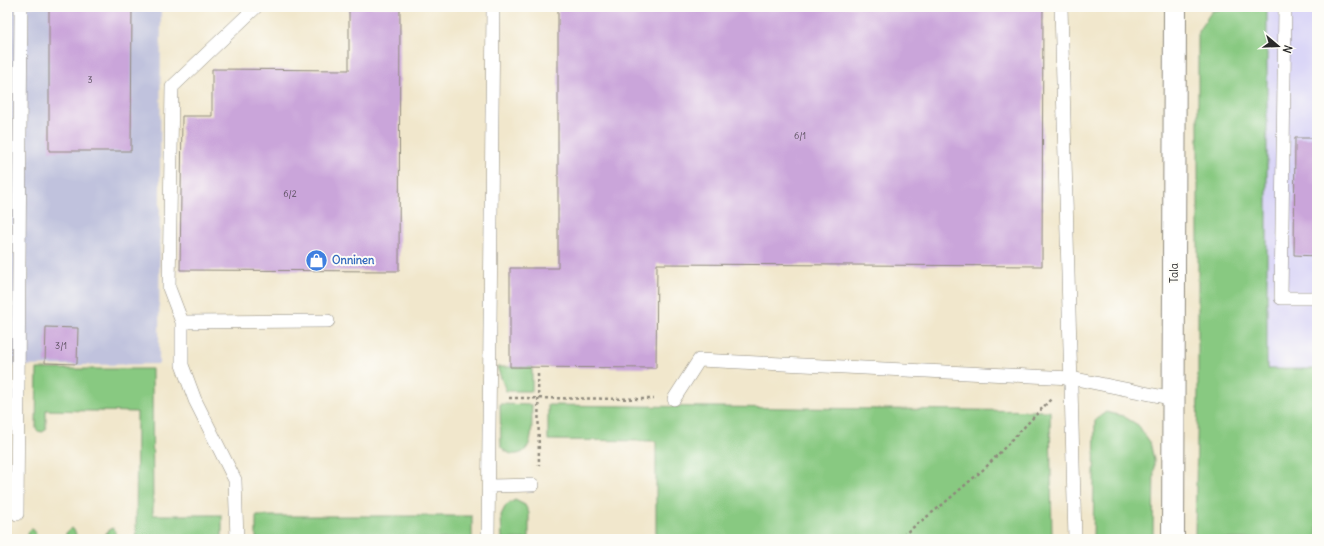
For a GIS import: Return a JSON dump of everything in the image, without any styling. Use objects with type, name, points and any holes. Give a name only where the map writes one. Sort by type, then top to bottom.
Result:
[{"type":"street","name":"Tala","points":[[1173,539],[1175,7]]},
{"type":"lane","points":[[17,514],[12,466],[13,316],[21,7]]},
{"type":"lane","points":[[237,539],[235,480],[195,400],[182,365],[182,322],[169,288],[172,86],[256,7]]},
{"type":"lane","points":[[488,539],[494,7]]},
{"type":"lane","points":[[1061,7],[1075,539]]},
{"type":"lane","points":[[1285,7],[1281,298],[1317,298]]},
{"type":"lane","points":[[182,322],[328,322]]},
{"type":"lane","points":[[674,399],[699,360],[1071,378],[1174,399]]},
{"type":"lane","points":[[489,486],[533,486]]},
{"type":"path","points":[[538,374],[539,468]]},
{"type":"path","points":[[898,539],[942,505],[985,468],[1071,378]]},
{"type":"path","points":[[490,398],[674,399]]},
{"type":"shaded area","points":[[7,7],[161,7],[159,364],[7,366]]},
{"type":"shaded area","points":[[1266,7],[1317,7],[1317,369],[1267,369]]},
{"type":"green space","points":[[1239,7],[1267,8],[1267,369],[1317,369],[1317,539],[1196,539],[1195,533],[1198,392],[1198,31],[1212,11]]},
{"type":"green space","points":[[497,367],[532,367],[532,391],[506,391]]},
{"type":"green space","points":[[37,369],[152,369],[153,515],[222,515],[222,539],[136,539],[137,412],[46,410],[46,429],[43,432],[37,431]]},
{"type":"green space","points":[[500,404],[532,405],[530,441],[523,452],[510,454],[501,447]]},
{"type":"green space","points":[[548,405],[1050,411],[1052,539],[656,539],[656,441],[548,440]]},
{"type":"green space","points":[[1106,412],[1123,416],[1138,425],[1150,442],[1154,460],[1153,539],[1093,539],[1095,420]]},
{"type":"green space","points":[[515,500],[525,505],[529,513],[529,539],[502,539],[501,515],[506,505]]},
{"type":"green space","points":[[256,516],[472,516],[472,539],[256,539]]},
{"type":"green space","points":[[71,528],[75,531],[76,539],[66,539],[66,533]]},
{"type":"green space","points":[[112,528],[115,530],[116,539],[105,539],[106,533]]},
{"type":"green space","points":[[32,529],[36,533],[36,539],[26,539],[28,532]]},
{"type":"building","points":[[49,7],[132,7],[131,151],[49,151]]},
{"type":"building","points":[[349,7],[400,7],[399,271],[180,270],[182,116],[212,116],[212,69],[349,70]]},
{"type":"building","points":[[558,7],[1043,7],[1042,266],[657,264],[656,368],[510,367],[510,268],[558,268]]},
{"type":"building","points":[[1295,138],[1317,138],[1317,256],[1294,255]]},
{"type":"building","points":[[46,327],[78,328],[77,364],[45,363]]},
{"type":"place","name":"Onninen","points":[[317,260]]}]
